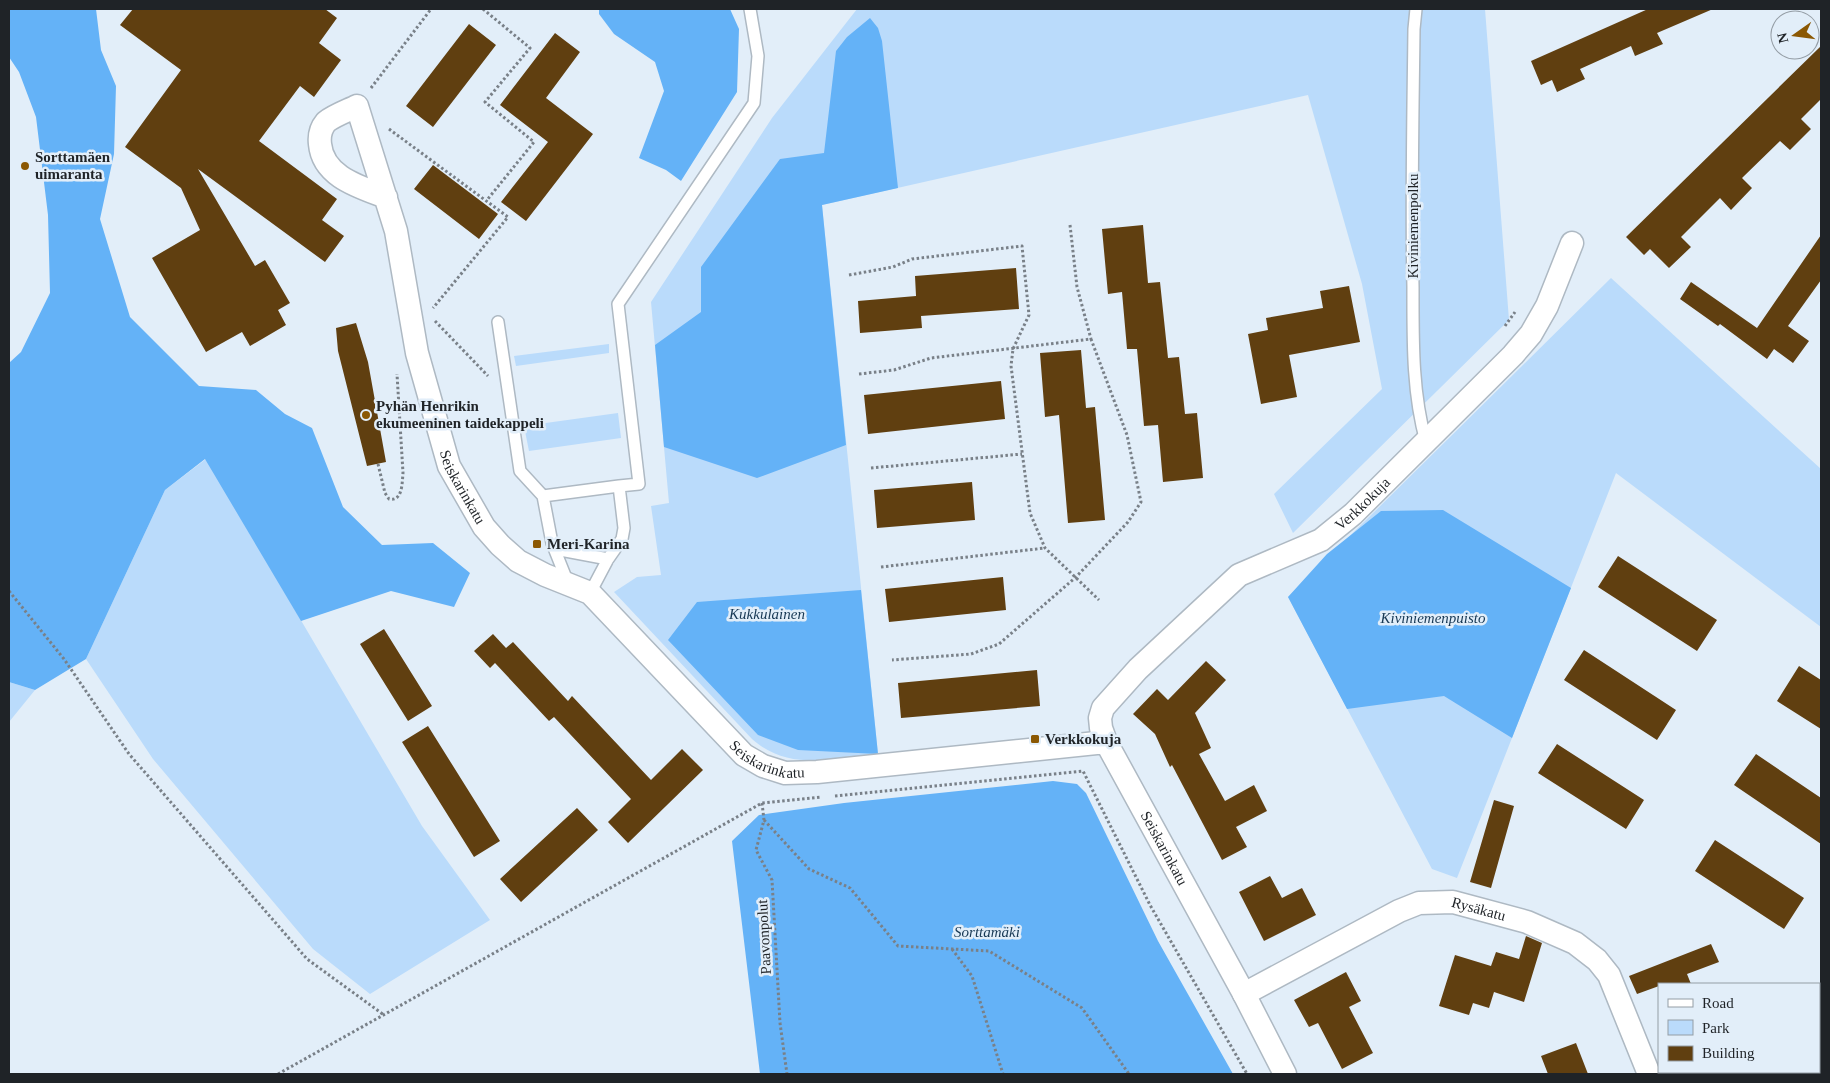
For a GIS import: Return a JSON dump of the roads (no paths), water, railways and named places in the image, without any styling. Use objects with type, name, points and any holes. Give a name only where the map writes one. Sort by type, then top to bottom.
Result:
[{"type":"street","name":"Seiskarinkatu","points":[[386,197],[348,182],[330,168],[320,150],[319,135],[327,122],[357,106],[386,197],[396,231],[417,353],[449,466],[484,527],[500,545],[518,561],[545,575],[590,592],[744,755],[763,766],[785,773],[817,772],[1106,742],[1244,994],[1285,1074]]},
{"type":"street","name":"Verkkokuja","points":[[1106,742],[1100,718],[1103,708],[1138,669],[1166,642],[1239,574],[1320,540],[1353,514],[1513,356],[1532,334],[1546,306],[1572,243]]},
{"type":"street","name":"Rysäkatu","points":[[1244,994],[1399,911],[1420,903],[1452,902],[1528,922],[1575,943],[1597,960],[1608,975],[1649,1074]]},
{"type":"lane","points":[[543,496],[639,484],[618,304],[754,103],[758,56],[750,9]]},
{"type":"lane","name":"Kiviniemenpolku","points":[[1416,9],[1414,39],[1413,325],[1419,419],[1426,442]]},
{"type":"lane","points":[[498,322],[520,471],[543,496],[555,549],[568,583]]},
{"type":"lane","points":[[590,592],[608,559],[622,539],[624,528],[619,486]]},
{"type":"lane","points":[[555,549],[608,559]]},
{"type":"place","name":"Sorttamäen uimaranta","points":[[25,166]]},
{"type":"place","name":"Pyhän Henrikin ekumeeninen taidekappeli","points":[[366,415]]},
{"type":"place","name":"Meri-Karina","points":[[537,544]]},
{"type":"place","name":"Verkkokuja","points":[[1035,739]]},
{"type":"park label","name":"Kukkulainen","points":[[767,614]]},
{"type":"park label","name":"Kiviniemenpuisto","points":[[1433,618]]},
{"type":"park label","name":"Sorttamäki","points":[[987,932]]}]
